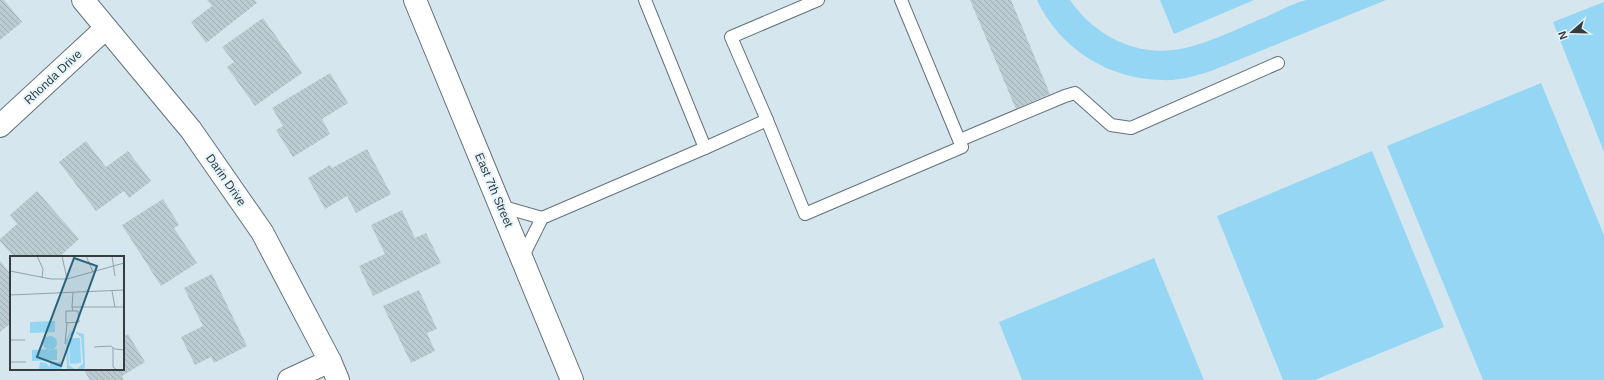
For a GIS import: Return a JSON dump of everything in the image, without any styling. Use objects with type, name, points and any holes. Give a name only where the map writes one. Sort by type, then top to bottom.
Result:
[{"type":"street","name":"Darin Drive","points":[[83,0],[191,130],[262,232],[334,370]]},
{"type":"street","name":"East 7th Street","points":[[415,0],[572,380]]},
{"type":"street","name":"Rhonda Drive","points":[[0,126],[106,28]]},
{"type":"street","points":[[289,380],[334,370]]},
{"type":"lane","points":[[645,0],[705,148]]},
{"type":"lane","points":[[818,0],[731,37],[805,214],[962,147],[901,0]]},
{"type":"lane","points":[[960,140],[1075,93],[1111,125],[1131,128],[1278,63]]},
{"type":"lane","points":[[500,206],[542,218],[767,120]]},
{"type":"lane","points":[[522,258],[542,218]]},
{"type":"shaded area","points":[[1037,0],[1070,0],[1080,13],[1092,24],[1118,41],[1132,47],[1164,51],[1191,47],[1236,30],[1302,1],[1386,0],[1211,71],[1187,78],[1162,80],[1123,74],[1088,58],[1072,47],[1059,33]]},
{"type":"shaded area","points":[[1160,0],[1254,0],[1174,34]]},
{"type":"shaded area","points":[[1604,2],[1604,152],[1553,22]]},
{"type":"shaded area","points":[[1541,83],[1604,235],[1604,380],[1483,380],[1387,146]]},
{"type":"shaded area","points":[[1372,151],[1444,327],[1315,380],[1283,380],[1217,216]]},
{"type":"shaded area","points":[[1154,258],[1204,380],[1022,380],[999,322]]},
{"type":"building","points":[[0,0],[4,0],[22,22],[0,40]]},
{"type":"building","points":[[207,0],[255,0],[257,3],[206,43],[191,22],[212,6]]},
{"type":"building","points":[[970,0],[1011,0],[1050,94],[1016,109]]},
{"type":"building","points":[[263,18],[302,73],[255,106],[227,67],[234,62],[222,47]]},
{"type":"building","points":[[330,73],[348,103],[322,119],[330,134],[293,157],[276,130],[283,126],[272,108]]},
{"type":"building","points":[[86,141],[106,167],[128,151],[151,181],[129,198],[124,191],[96,211],[59,162]]},
{"type":"building","points":[[367,149],[391,194],[356,213],[347,196],[325,209],[308,178],[330,165],[332,168]]},
{"type":"building","points":[[37,191],[79,239],[60,256],[13,256],[0,241],[0,239],[17,224],[10,215]]},
{"type":"building","points":[[163,199],[179,225],[174,228],[197,263],[161,286],[122,225]]},
{"type":"building","points":[[402,210],[415,238],[426,233],[441,263],[373,296],[359,266],[385,254],[371,225]]},
{"type":"building","points":[[0,261],[10,273],[10,324],[0,332]]},
{"type":"building","points":[[212,274],[247,346],[214,363],[211,357],[195,365],[181,337],[203,326],[184,288]]},
{"type":"building","points":[[419,290],[437,329],[427,333],[435,351],[411,363],[383,306]]},
{"type":"building","points":[[128,334],[145,362],[122,376],[124,380],[90,380],[84,370],[124,370],[124,336]]}]
